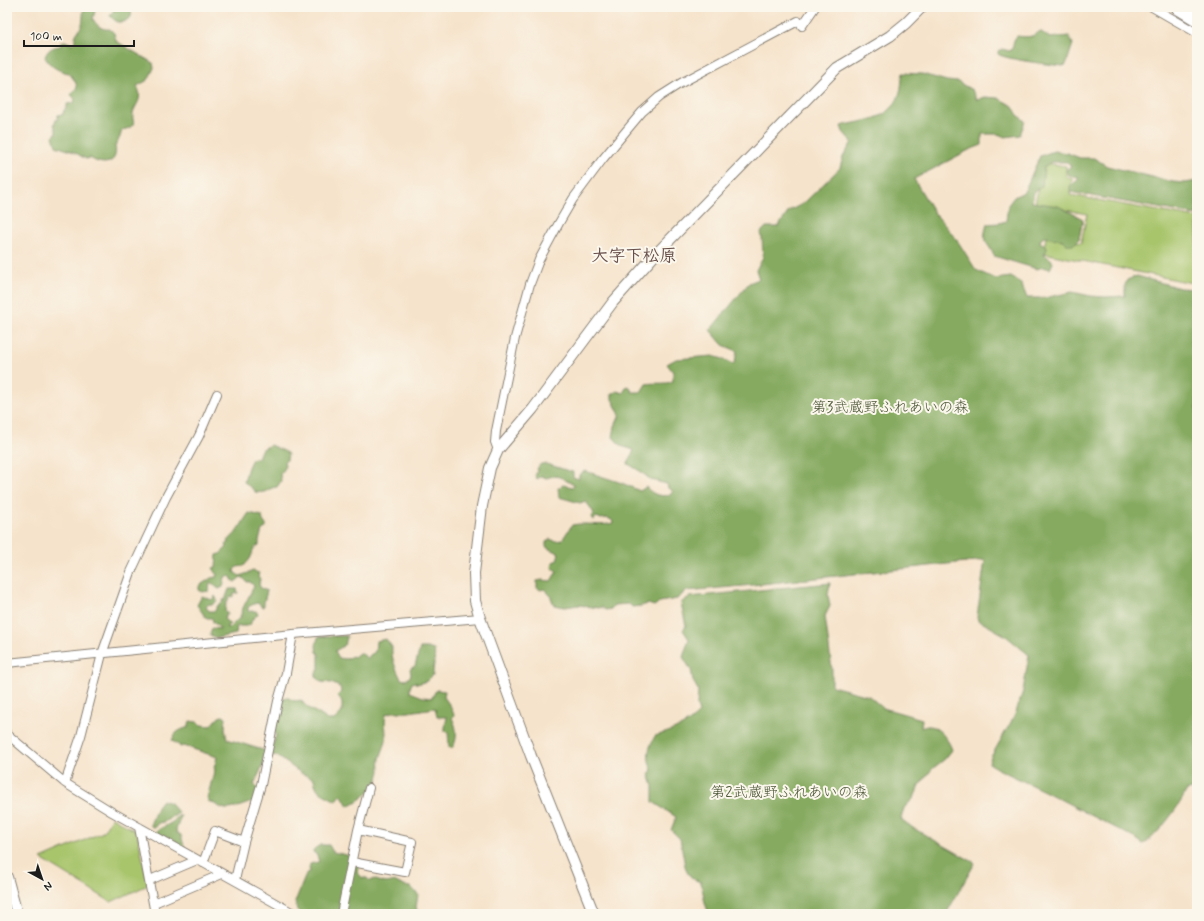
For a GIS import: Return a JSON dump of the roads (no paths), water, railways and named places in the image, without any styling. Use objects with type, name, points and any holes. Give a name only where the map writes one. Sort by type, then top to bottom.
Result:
[{"type":"highway","points":[[1179,7],[1197,18]]},
{"type":"street","points":[[498,450],[495,442],[496,431],[515,338],[530,284],[539,260],[573,199],[631,125],[659,97],[681,83],[800,23],[814,7]]},
{"type":"street","points":[[594,914],[531,756],[480,618],[476,601],[474,573],[482,506],[490,468],[498,450],[533,409],[613,302],[654,256],[837,68],[890,36],[922,7]]},
{"type":"street","points":[[1152,7],[1197,33]]},
{"type":"street","points":[[65,784],[81,736],[102,654],[131,572],[166,498],[199,436],[217,394]]},
{"type":"street","points":[[7,663],[293,634],[480,618]]},
{"type":"street","points":[[235,880],[244,842],[261,786],[293,634]]},
{"type":"street","points":[[7,734],[65,784],[200,862],[295,914]]},
{"type":"street","points":[[341,914],[358,830],[369,788]]},
{"type":"street","points":[[139,827],[150,880],[155,914]]},
{"type":"street","points":[[352,862],[404,872],[412,842],[358,830]]},
{"type":"street","points":[[150,880],[200,862],[215,831],[244,842]]},
{"type":"street","points":[[154,903],[222,874]]},
{"type":"street","points":[[7,877],[17,914]]},
{"type":"district","name":"大字下松原","points":[[634,256]]},
{"type":"park label","name":"第3武蔵野ふれあいの森","points":[[890,408]]},
{"type":"park label","name":"第2武蔵野ふれあいの森","points":[[789,793]]}]
